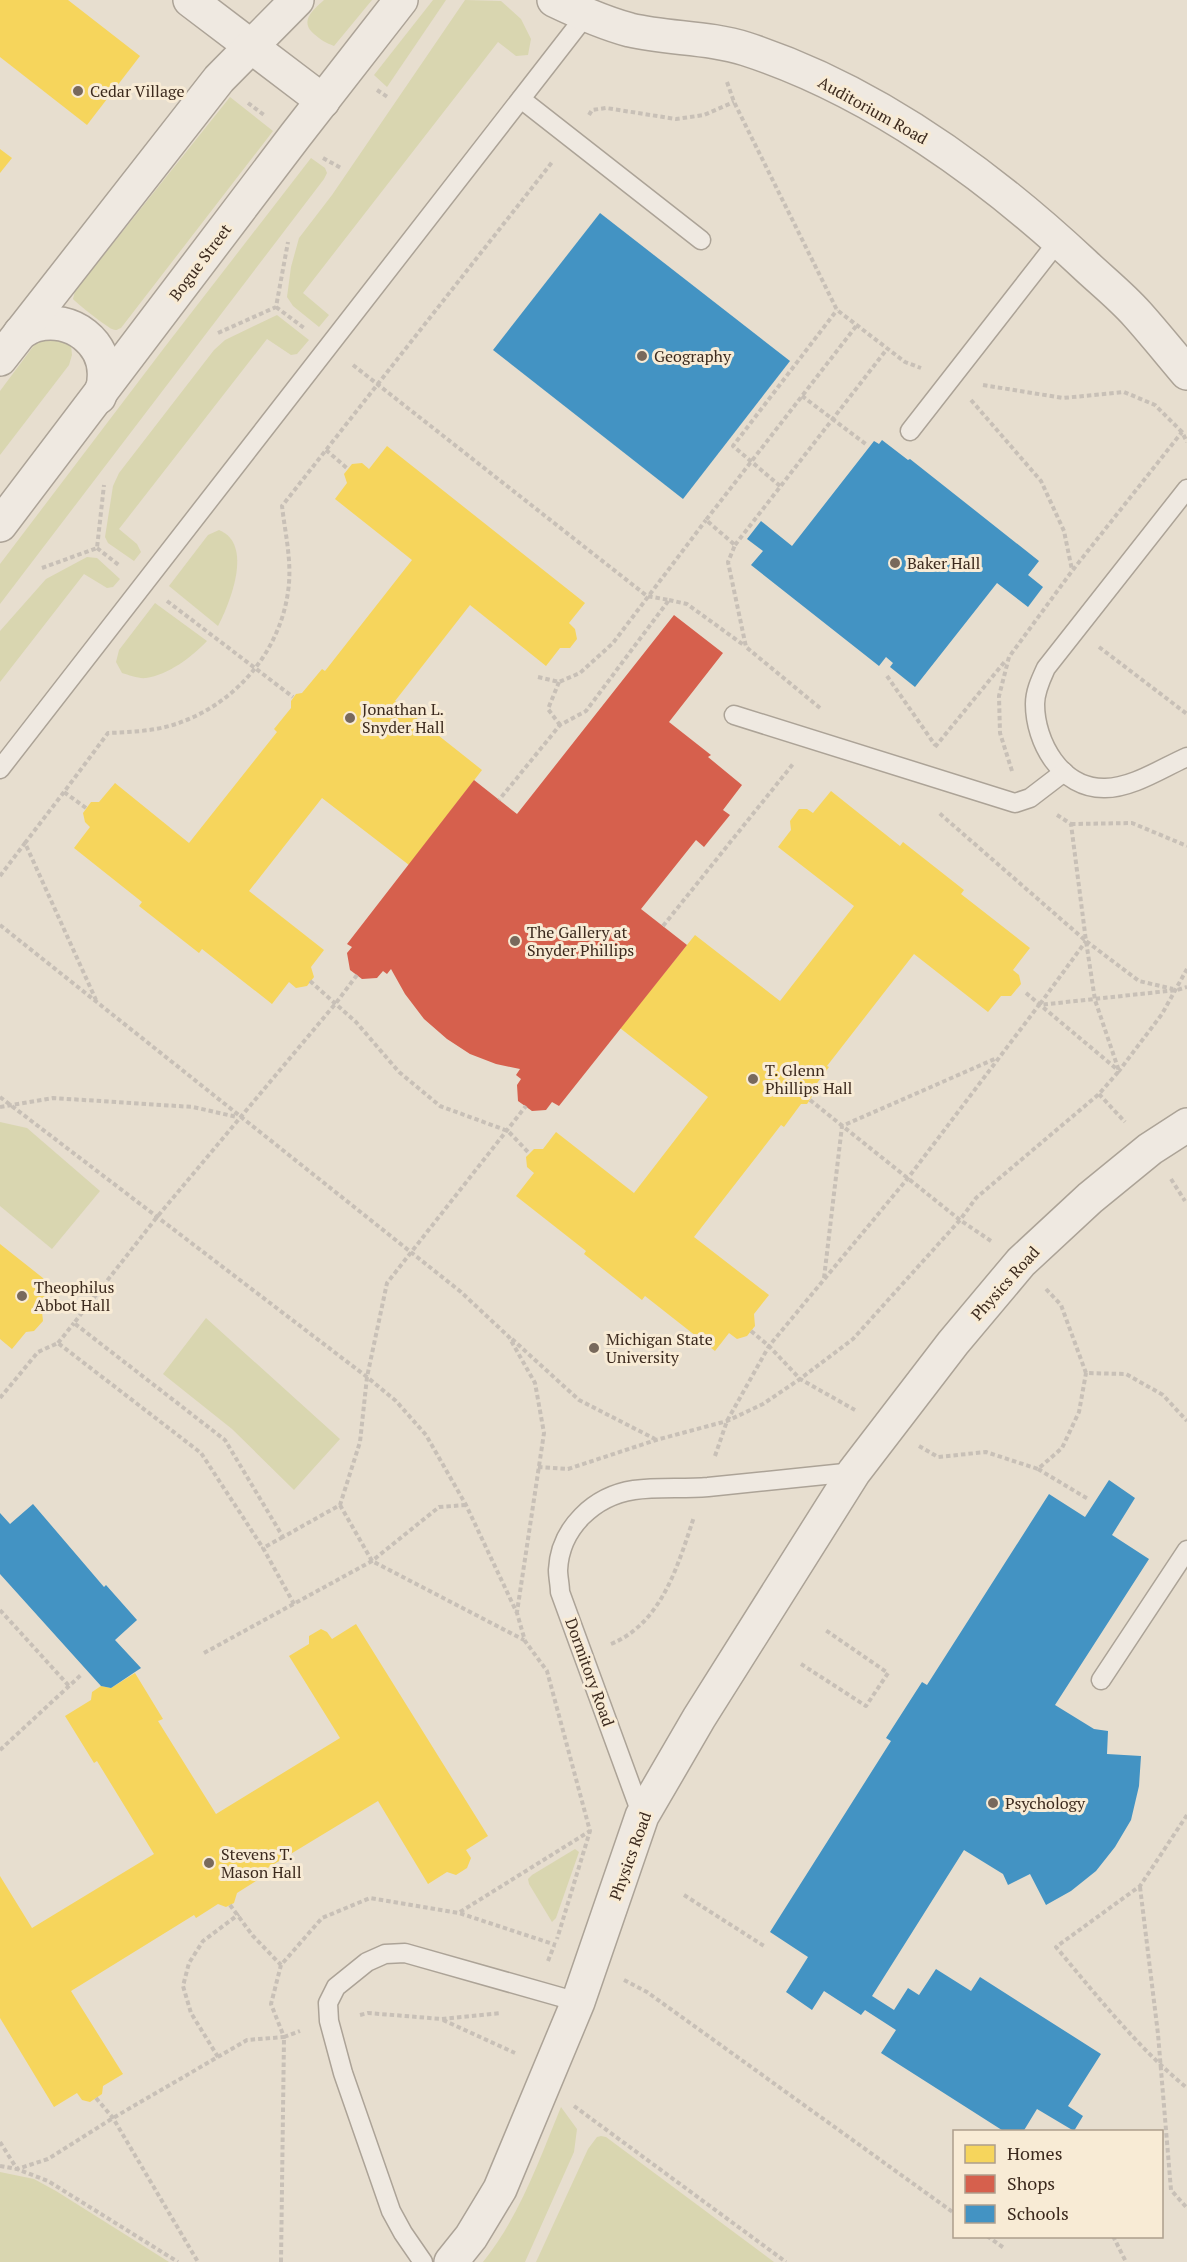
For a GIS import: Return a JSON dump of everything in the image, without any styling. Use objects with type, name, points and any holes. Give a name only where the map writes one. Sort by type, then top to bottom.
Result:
[{"type":"street","points":[[190,0],[323,101]]},
{"type":"street","points":[[0,358],[219,79],[249,46],[297,0]]},
{"type":"street","name":"Bogue Street","points":[[0,525],[401,0]]},
{"type":"street","name":"Auditorium Road","points":[[554,0],[586,15],[630,30],[744,48],[835,86],[908,126],[990,183],[1059,240],[1136,313],[1187,373]]},
{"type":"street","points":[[20,333],[36,325],[52,323],[69,326],[84,333],[96,347],[103,363],[104,380],[99,397]]},
{"type":"street","name":"Physics Road","points":[[451,2262],[471,2237],[500,2189],[578,2002],[642,1816],[699,1718],[854,1472],[953,1342],[1021,1262],[1090,1198],[1150,1149],[1187,1125]]},
{"type":"lane","points":[[0,769],[586,15]]},
{"type":"lane","points":[[521,99],[701,240]]},
{"type":"lane","points":[[910,431],[1059,240]]},
{"type":"lane","points":[[1187,489],[1074,631],[1047,669],[1039,685],[1035,702],[1039,735],[1048,755],[1064,772],[1082,783],[1104,789],[1130,783],[1187,757]]},
{"type":"lane","points":[[734,715],[1015,803],[1030,798],[1064,772]]},
{"type":"lane","points":[[704,1487],[854,1472]]},
{"type":"lane","name":"Dormitory Road","points":[[642,1816],[560,1592],[558,1569],[562,1548],[573,1527],[591,1507],[611,1496],[634,1490],[704,1487]]},
{"type":"lane","points":[[1101,1680],[1187,1550]]},
{"type":"lane","points":[[423,2262],[403,2233],[392,2211],[343,2073],[329,2021],[328,2003],[336,1987],[367,1962],[385,1954],[405,1953],[578,2002]]},
{"type":"path","points":[[712,42],[734,102],[837,310],[905,362],[952,378],[1012,391],[1063,398],[1124,392],[1155,405],[1182,432],[1187,442]]},
{"type":"path","points":[[0,876],[108,733],[155,729],[184,721],[212,708],[236,690],[256,669],[272,642],[283,614],[289,585],[289,555],[282,506],[592,110],[606,108],[676,119],[704,115],[734,102]]},
{"type":"path","points":[[276,307],[288,242]]},
{"type":"path","points":[[276,307],[378,382],[646,596],[687,604],[746,646],[829,716],[812,741],[663,926]]},
{"type":"path","points":[[218,333],[276,307]]},
{"type":"path","points":[[780,486],[750,463],[733,446],[837,310]]},
{"type":"path","points":[[538,677],[559,682],[580,673],[613,644],[646,596],[857,326]]},
{"type":"path","points":[[746,646],[728,562],[735,545],[887,349]]},
{"type":"path","points":[[952,378],[1041,481],[1064,531],[1072,571]]},
{"type":"path","points":[[802,396],[867,445]]},
{"type":"path","points":[[1177,990],[1138,981],[1086,941],[926,802],[935,746],[1009,657],[1072,571],[1182,432]]},
{"type":"path","points":[[326,450],[348,469]]},
{"type":"path","points":[[97,548],[104,485]]},
{"type":"path","points":[[706,520],[735,545]]},
{"type":"path","points":[[97,548],[293,697]]},
{"type":"path","points":[[42,568],[97,548]]},
{"type":"path","points":[[499,800],[560,725],[586,711],[669,600]]},
{"type":"path","points":[[1045,608],[1187,714]]},
{"type":"path","points":[[1009,657],[999,696],[1000,733],[1012,771],[1030,798],[1071,824],[1132,824],[1187,846]]},
{"type":"path","points":[[887,676],[935,746]]},
{"type":"path","points":[[559,682],[548,709],[560,725]]},
{"type":"path","points":[[64,792],[86,808]]},
{"type":"path","points":[[1071,824],[1095,1000],[1119,1071]]},
{"type":"path","points":[[25,843],[97,1002]]},
{"type":"path","points":[[0,925],[461,1292],[579,1400],[656,1440]]},
{"type":"path","points":[[547,1671],[624,1639],[648,1618],[674,1576],[727,1421],[769,1346],[908,1178],[1086,941]]},
{"type":"path","points":[[538,1467],[568,1469],[656,1440],[727,1421],[763,1404],[853,1339],[960,1220],[976,1198],[1099,1094],[1162,1014],[1187,969]]},
{"type":"path","points":[[0,1398],[38,1352],[58,1343],[157,1217],[357,975]]},
{"type":"path","points":[[310,981],[356,1022],[399,1072],[440,1106],[508,1131],[530,1153]]},
{"type":"path","points":[[1040,1005],[1187,987]]},
{"type":"path","points":[[1026,993],[1119,1071]]},
{"type":"path","points":[[824,1280],[842,1126],[998,1058]]},
{"type":"path","points":[[0,1097],[396,1401],[426,1435],[466,1505],[517,1613],[525,1641],[547,1671],[590,1831],[555,1945],[536,1990],[516,2054],[442,2019]]},
{"type":"path","points":[[0,1107],[53,1098],[193,1107],[241,1118]]},
{"type":"path","points":[[263,1548],[340,1505],[360,1442],[367,1377],[387,1283],[526,1106]]},
{"type":"path","points":[[74,1323],[225,1440],[283,1537]]},
{"type":"path","points":[[751,1331],[769,1346],[800,1379],[938,1458],[986,1452],[1038,1469],[1088,1499]]},
{"type":"path","points":[[509,1337],[535,1383],[544,1433],[517,1613]]},
{"type":"path","points":[[58,1343],[201,1453],[263,1548],[294,1604]]},
{"type":"path","points":[[1038,1469],[1062,1448],[1079,1412],[1086,1373]]},
{"type":"path","points":[[340,1505],[372,1561],[525,1641]]},
{"type":"path","points":[[204,1653],[372,1561],[439,1507],[466,1505]]},
{"type":"path","points":[[0,1610],[69,1686]]},
{"type":"path","points":[[801,1664],[866,1706],[888,1673],[824,1629]]},
{"type":"path","points":[[0,1750],[82,1674]]},
{"type":"path","points":[[1187,1816],[1140,1886],[1056,1947],[1127,2032],[1161,2067],[1187,2088]]},
{"type":"path","points":[[459,1913],[590,1831]]},
{"type":"path","points":[[1140,1886],[1161,2067],[1171,2190],[1187,2208]]},
{"type":"path","points":[[684,1895],[764,1946]]},
{"type":"path","points":[[281,2262],[284,2037],[271,2004],[281,1965],[322,1918],[370,1898],[459,1913],[555,1945],[592,1962],[647,1992],[953,2212]]},
{"type":"path","points":[[230,1905],[239,1914],[253,1936],[281,1965]]},
{"type":"path","points":[[218,2057],[191,2013],[183,1986],[189,1963],[203,1941],[239,1914]]},
{"type":"path","points":[[17,2169],[48,2159],[113,2118],[248,2040],[284,2037],[329,2021],[368,2013],[442,2019],[529,2010]]},
{"type":"path","points":[[545,2082],[594,2123],[786,2262]]},
{"type":"path","points":[[96,2098],[113,2118],[198,2262]]},
{"type":"path","points":[[0,2142],[17,2169]]},
{"type":"path","points":[[0,2166],[17,2169],[48,2181],[178,2262]]},
{"type":"path","points":[[990,2238],[1004,2248]]},
{"type":"path","points":[[1114,2238],[1126,2262]]},
{"type":"shaded area","points":[[324,0],[372,0],[334,46],[317,36],[308,25],[309,16]]},
{"type":"shaded area","points":[[433,0],[446,0],[387,87],[374,75]]},
{"type":"shaded area","points":[[465,0],[501,1],[521,19],[531,39],[528,55],[516,56],[498,42],[303,293],[329,315],[319,327],[293,306],[287,297],[291,267],[299,238],[332,195]]},
{"type":"shaded area","points":[[230,97],[273,131],[121,328],[112,329],[73,299],[75,291]]},
{"type":"shaded area","points":[[311,158],[325,168],[327,173],[324,179],[0,604],[0,564]]},
{"type":"shaded area","points":[[277,315],[309,340],[297,354],[291,355],[267,339],[119,529],[137,544],[141,552],[134,561],[108,543],[105,537],[113,486],[119,473],[214,350],[225,340]]},
{"type":"shaded area","points":[[52,335],[71,345],[72,355],[69,365],[0,455],[0,391],[35,344]]},
{"type":"shaded area","points":[[219,530],[229,537],[235,548],[237,560],[233,589],[218,626],[169,586],[208,535]]},
{"type":"shaded area","points":[[87,557],[97,558],[120,579],[113,587],[107,588],[84,574],[0,682],[0,631],[46,579]]},
{"type":"shaded area","points":[[155,603],[207,641],[187,659],[163,673],[143,678],[122,673],[116,662],[119,650]]},
{"type":"shaded area","points":[[0,1122],[27,1128],[100,1191],[52,1249],[0,1206]]},
{"type":"shaded area","points":[[206,1318],[340,1439],[294,1490],[232,1429],[163,1374]]},
{"type":"shaded area","points":[[575,1849],[579,1852],[556,1918],[552,1922],[528,1879]]},
{"type":"shaded area","points":[[561,2107],[577,2129],[574,2152],[525,2262],[483,2262],[518,2207]]},
{"type":"shaded area","points":[[597,2137],[606,2137],[774,2262],[536,2262],[588,2149]]},
{"type":"shaded area","points":[[0,2172],[34,2179],[169,2262],[0,2262]]},
{"type":"building: Homes","name":"Cedar Village","points":[[0,0],[68,0],[140,56],[87,125],[0,57]]},
{"type":"building: Homes","points":[[0,149],[12,158],[0,173]]},
{"type":"building: Homes","name":"Jonathan L. Snyder Hall","points":[[387,446],[585,603],[569,623],[575,629],[577,639],[570,648],[560,648],[546,666],[470,605],[395,701],[482,770],[409,865],[322,798],[249,891],[324,950],[311,967],[314,977],[307,986],[296,988],[289,982],[272,1004],[202,949],[199,953],[139,906],[142,902],[74,848],[90,827],[85,822],[83,813],[91,802],[99,802],[115,783],[189,843],[277,732],[274,729],[291,708],[291,701],[296,694],[302,693],[322,669],[325,671],[412,560],[335,499],[347,483],[344,474],[352,464],[362,463],[369,469]]},
{"type":"building: Homes","name":"T. Glenn Phillips Hall","points":[[831,791],[900,846],[903,842],[964,890],[961,894],[1030,948],[1013,970],[1019,975],[1021,984],[1011,996],[1001,996],[988,1012],[914,954],[827,1066],[829,1067],[812,1090],[813,1095],[807,1104],[801,1104],[784,1127],[781,1125],[694,1237],[769,1295],[754,1314],[755,1326],[747,1336],[737,1339],[729,1333],[715,1351],[645,1296],[642,1300],[584,1254],[586,1251],[516,1196],[534,1173],[527,1167],[526,1157],[534,1149],[543,1149],[556,1132],[634,1193],[708,1097],[620,1028],[695,935],[780,1001],[854,906],[778,847],[791,830],[790,821],[799,809],[807,809],[813,813]]},
{"type":"building: Homes","name":"Theophilus Abbot Hall","points":[[0,1244],[53,1286],[36,1307],[42,1312],[43,1321],[34,1331],[26,1332],[12,1349],[0,1339]]},
{"type":"building: Homes","name":"Stevens T. Mason Hall","points":[[356,1624],[488,1836],[466,1850],[471,1858],[467,1868],[456,1875],[447,1872],[428,1884],[378,1801],[256,1875],[259,1879],[237,1893],[234,1903],[226,1907],[218,1904],[196,1918],[194,1915],[71,1991],[123,2074],[103,2086],[102,2094],[90,2102],[82,2100],[77,2093],[54,2107],[0,2018],[0,1876],[32,1928],[154,1854],[97,1761],[94,1763],[65,1716],[91,1700],[92,1692],[101,1686],[111,1688],[135,1673],[163,1719],[158,1721],[216,1814],[340,1738],[289,1656],[309,1644],[309,1636],[321,1629],[327,1632],[332,1639]]},
{"type":"building: Shops","points":[[674,615],[723,653],[669,722],[711,755],[708,757],[742,785],[723,810],[730,815],[704,847],[696,840],[641,909],[687,945],[559,1106],[552,1102],[546,1110],[532,1111],[518,1101],[517,1085],[521,1079],[516,1075],[520,1069],[496,1064],[470,1054],[447,1039],[424,1019],[405,994],[391,969],[387,974],[383,971],[377,978],[362,979],[350,970],[347,953],[352,947],[347,944],[474,780],[517,814]]},
{"type":"building: Schools","name":"Geography","points":[[600,213],[790,361],[683,499],[493,350]]},
{"type":"building: Schools","name":"Baker Hall","points":[[882,440],[908,460],[910,459],[1039,561],[1028,575],[1043,587],[1028,607],[997,583],[915,687],[890,667],[893,663],[886,657],[879,666],[751,565],[763,551],[747,539],[761,521],[792,546],[874,441],[879,444]]},
{"type":"building: Schools","name":"Psychology","points":[[1109,1480],[1135,1498],[1112,1535],[1149,1559],[1055,1705],[1094,1729],[1108,1731],[1107,1754],[1141,1756],[1139,1786],[1131,1820],[1115,1847],[1096,1871],[1071,1891],[1046,1905],[1030,1874],[1008,1885],[1003,1874],[964,1850],[872,1996],[894,2010],[908,1988],[919,1995],[936,1969],[971,1991],[980,1977],[1101,2054],[1068,2106],[1083,2116],[1075,2130],[1037,2109],[1024,2130],[1002,2130],[881,2053],[896,2030],[865,2010],[861,2015],[824,1991],[812,2010],[786,1992],[808,1957],[770,1932],[891,1741],[886,1738],[922,1682],[927,1685],[1049,1494],[1085,1517]]},
{"type":"building: Schools","points":[[33,1504],[104,1587],[106,1585],[137,1620],[115,1640],[141,1668],[111,1688],[101,1686],[0,1574],[0,1513],[10,1524]]},
{"type":"place","name":"Cedar Village","points":[[78,91]]},
{"type":"place","name":"Geography","points":[[642,356]]},
{"type":"place","name":"Baker Hall","points":[[895,563]]},
{"type":"place","name":"Jonathan L. Snyder Hall","points":[[350,718]]},
{"type":"place","name":"The Gallery at Snyder Phillips","points":[[515,941]]},
{"type":"place","name":"T. Glenn Phillips Hall","points":[[753,1079]]},
{"type":"place","name":"Theophilus Abbot Hall","points":[[22,1296]]},
{"type":"place","name":"Michigan State University","points":[[594,1348]]},
{"type":"place","name":"Psychology","points":[[993,1803]]},
{"type":"place","name":"Stevens T. Mason Hall","points":[[209,1863]]}]
